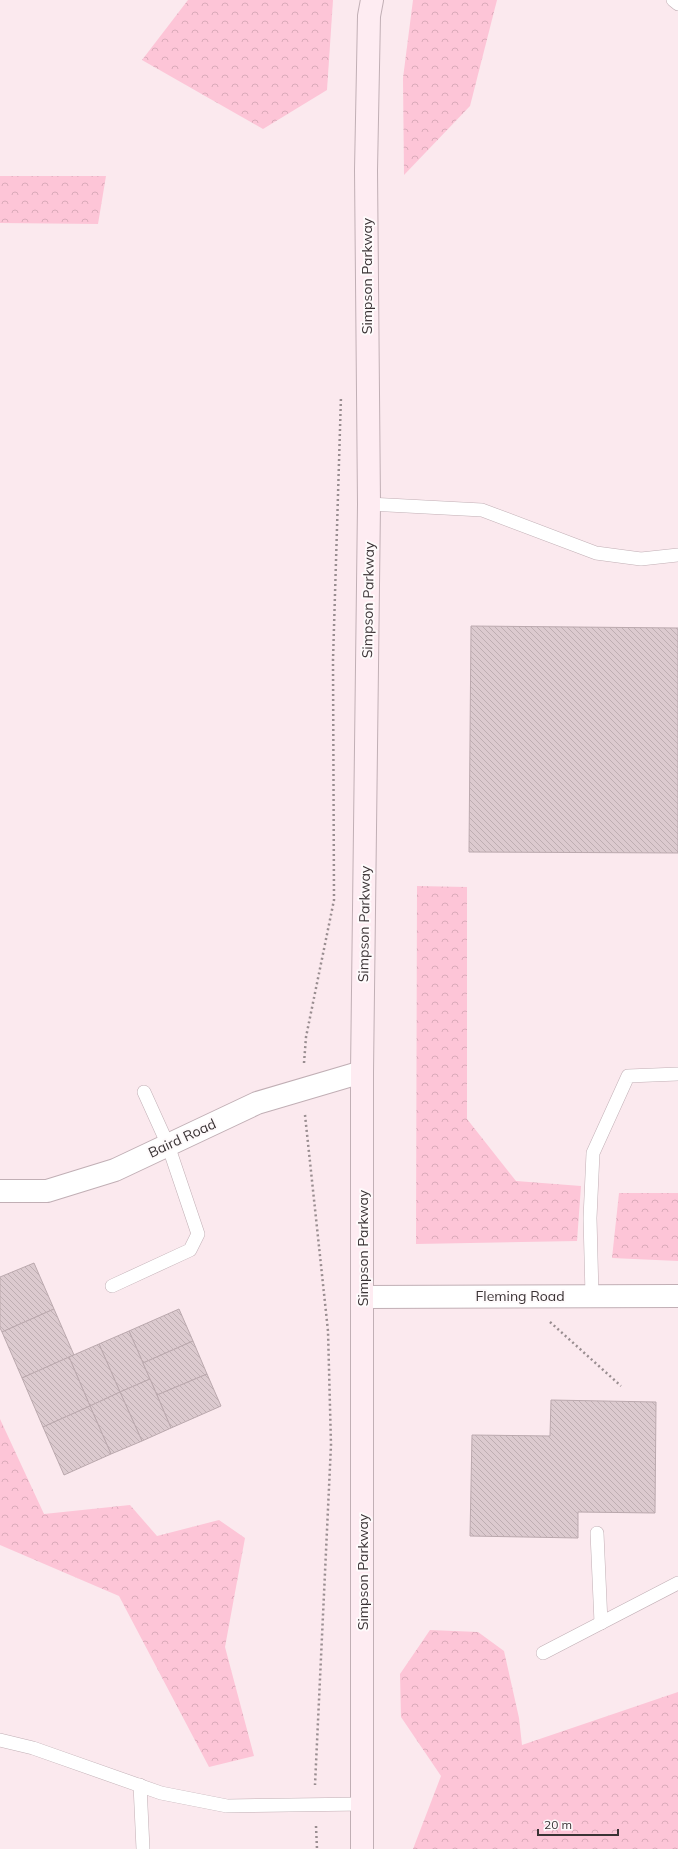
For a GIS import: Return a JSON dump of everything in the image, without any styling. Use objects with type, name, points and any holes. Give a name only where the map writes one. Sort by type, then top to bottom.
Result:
[{"type":"main road","name":"Simpson Parkway","points":[[362,1849],[362,1072],[369,504],[366,170],[370,16],[372,0]]},
{"type":"street","name":"Baird Road","points":[[0,1191],[47,1191],[116,1170],[257,1103],[362,1072]]},
{"type":"street","name":"Fleming Road","points":[[363,1297],[592,1295],[678,1296]]},
{"type":"lane","points":[[673,0],[678,4]]},
{"type":"lane","points":[[369,504],[482,510],[596,553],[641,559],[678,555]]},
{"type":"lane","points":[[592,1295],[590,1218],[593,1153],[628,1076],[678,1074]]},
{"type":"lane","points":[[112,1286],[190,1250],[198,1234],[168,1145],[144,1092]]},
{"type":"lane","points":[[597,1533],[601,1623]]},
{"type":"lane","points":[[543,1653],[678,1583]]},
{"type":"lane","points":[[0,1740],[32,1748],[161,1793],[227,1806],[363,1804]]},
{"type":"lane","points":[[140,1786],[142,1849]]},
{"type":"path","points":[[317,1849],[314,1805],[331,1445],[328,1331],[302,1090],[306,1037],[334,900],[333,660],[341,392]]},
{"type":"path","points":[[544,1296],[550,1322],[620,1386]]},
{"type":"green space","points":[[188,0],[333,0],[327,90],[263,129],[142,60]]},
{"type":"green space","points":[[413,0],[497,0],[470,106],[404,175],[403,78]]},
{"type":"green space","points":[[0,176],[106,176],[98,224],[0,223]]},
{"type":"green space","points":[[417,886],[467,887],[467,1119],[516,1181],[581,1186],[577,1241],[416,1244]]},
{"type":"green space","points":[[619,1193],[678,1193],[678,1261],[612,1258]]},
{"type":"green space","points":[[0,1419],[44,1514],[130,1505],[157,1536],[219,1520],[245,1538],[225,1647],[254,1756],[209,1767],[119,1596],[0,1545]]},
{"type":"green space","points":[[430,1630],[478,1632],[504,1651],[519,1718],[522,1745],[678,1692],[678,1849],[413,1849],[441,1776],[401,1717],[400,1674]]},
{"type":"building","points":[[471,626],[678,628],[678,853],[469,852]]},
{"type":"building","points":[[34,1263],[54,1309],[2,1332],[0,1328],[0,1277]]},
{"type":"building","points":[[54,1309],[74,1355],[22,1378],[2,1332]]},
{"type":"building","points":[[179,1309],[193,1341],[143,1363],[129,1331]]},
{"type":"building","points":[[129,1331],[150,1379],[120,1392],[99,1344]]},
{"type":"building","points":[[193,1341],[207,1374],[157,1395],[143,1363]]},
{"type":"building","points":[[99,1344],[120,1392],[90,1406],[69,1357]]},
{"type":"building","points":[[69,1357],[90,1406],[43,1427],[22,1378]]},
{"type":"building","points":[[207,1374],[221,1406],[171,1428],[157,1395]]},
{"type":"building","points":[[150,1379],[171,1428],[142,1441],[120,1392]]},
{"type":"building","points":[[120,1392],[142,1441],[111,1454],[90,1406]]},
{"type":"building","points":[[551,1400],[656,1402],[655,1513],[578,1512],[578,1538],[470,1536],[472,1435],[550,1436]]},
{"type":"building","points":[[90,1406],[111,1454],[64,1475],[43,1427]]}]
